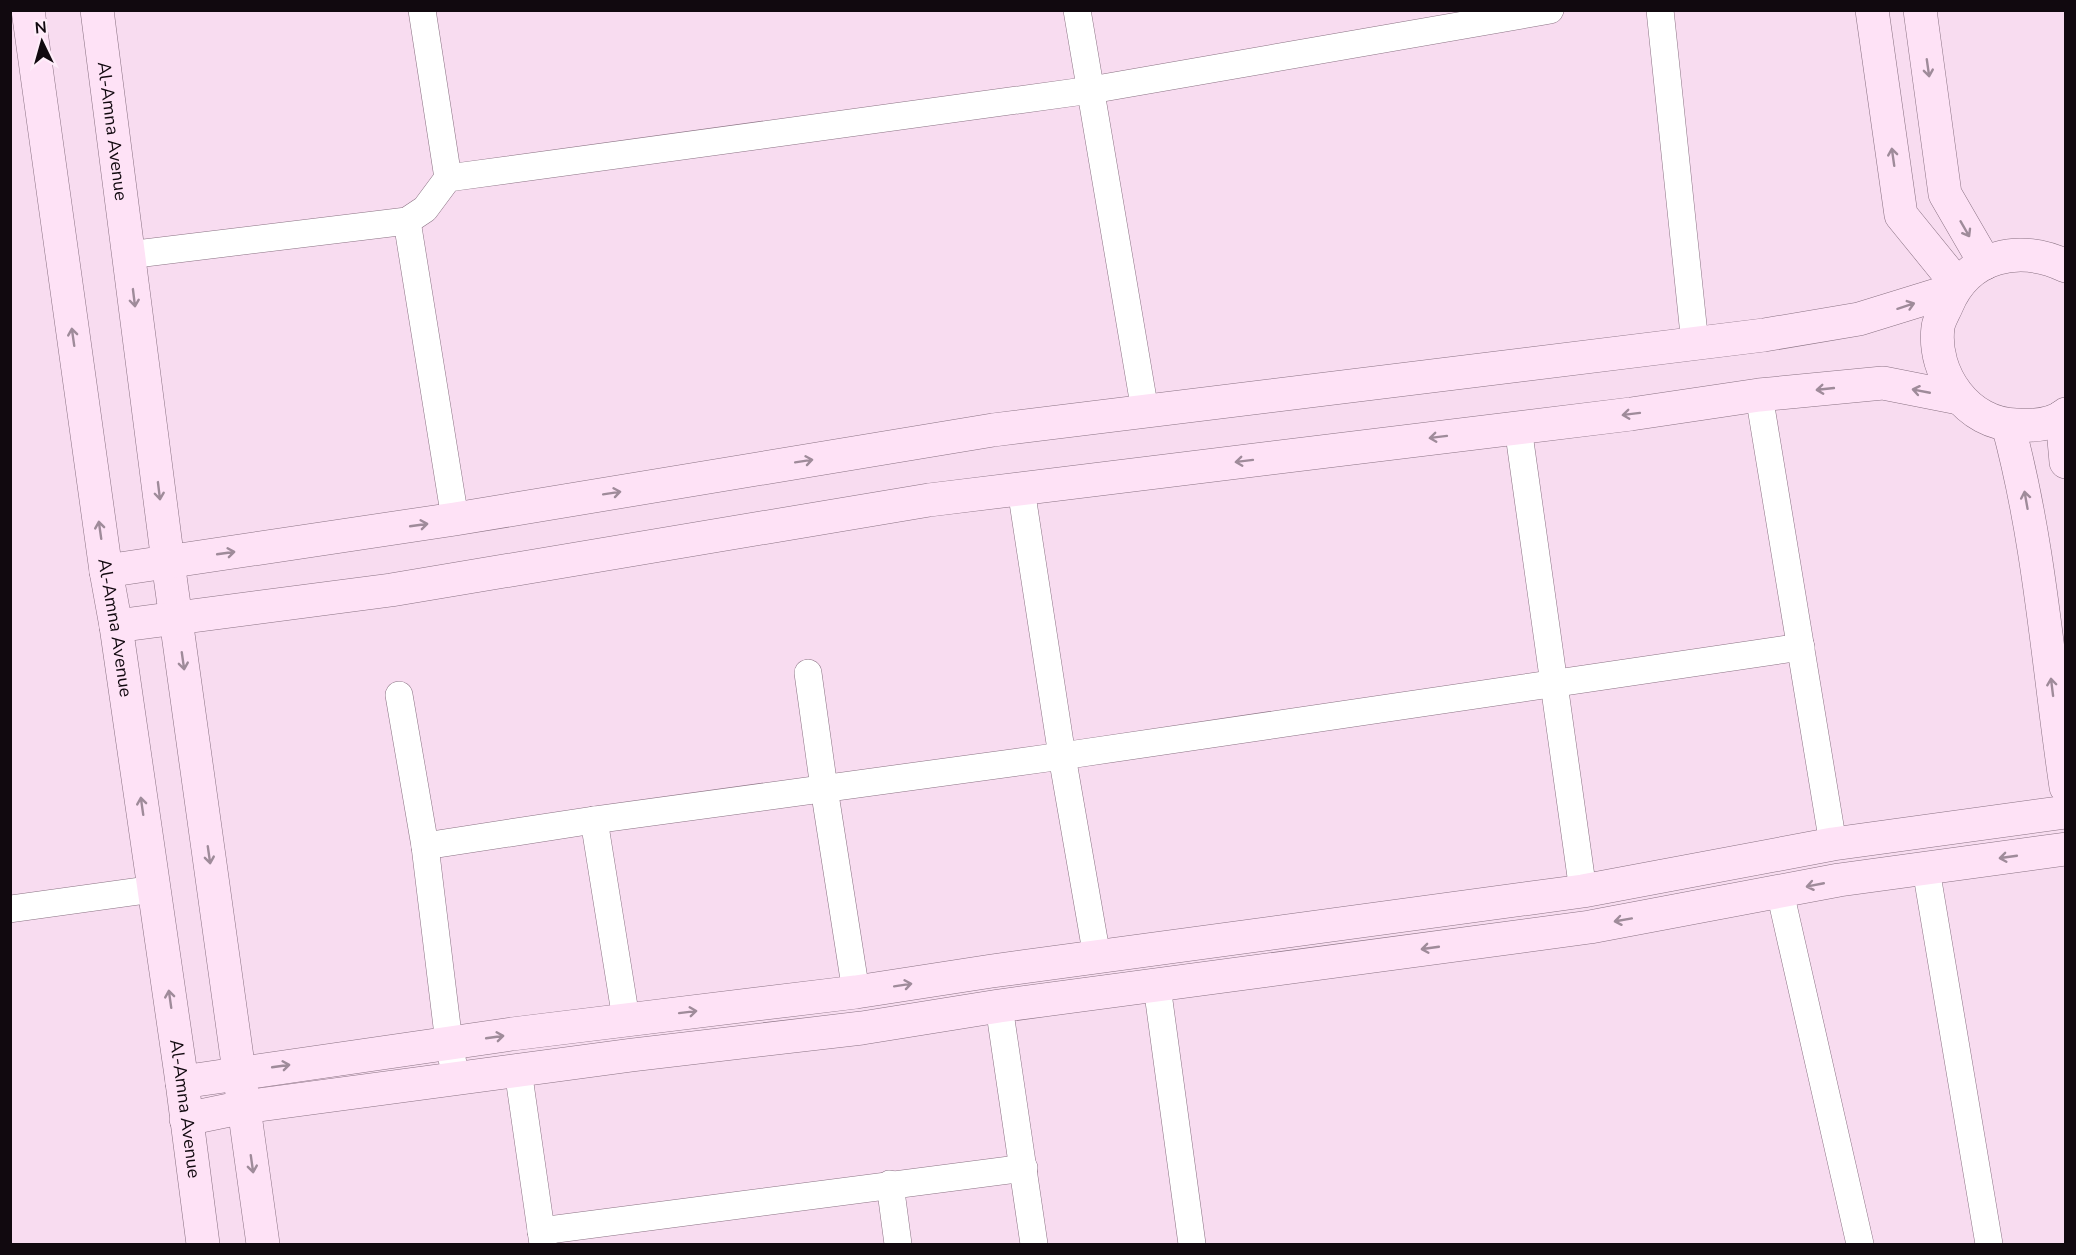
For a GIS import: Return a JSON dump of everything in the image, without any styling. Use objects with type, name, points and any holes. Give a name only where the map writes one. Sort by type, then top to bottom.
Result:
[{"type":"street","name":"Al-Amna Avenue","points":[[28,10],[106,571],[116,626],[182,1082],[203,1245]]},
{"type":"street","name":"Al-Amna Avenue","points":[[97,10],[168,562],[263,1245]]},
{"type":"street","points":[[128,255],[408,221],[425,209],[448,178],[422,10]]},
{"type":"street","points":[[1077,10],[1145,411]]},
{"type":"street","points":[[448,178],[1091,90],[1550,10]]},
{"type":"street","points":[[1660,10],[1695,344]]},
{"type":"street","points":[[1872,10],[1901,215],[1955,287]]},
{"type":"street","points":[[1920,10],[1945,194],[1985,263]]},
{"type":"street","points":[[408,221],[455,519]]},
{"type":"street","points":[[2066,266],[2050,259],[2028,255],[2006,256],[1985,263],[1970,272],[1955,287],[1938,326],[1940,364],[1959,398],[1981,416],[2008,425],[2036,426],[2064,416],[2066,462]]},
{"type":"street","points":[[106,571],[455,519],[993,430],[1764,335],[1859,319],[1955,287]]},
{"type":"street","points":[[116,626],[391,590],[929,500],[1700,405],[1759,395],[1883,383],[1959,398]]},
{"type":"street","points":[[1759,395],[1833,844]]},
{"type":"street","points":[[2008,425],[2021,474],[2037,557],[2066,787]]},
{"type":"street","points":[[1518,428],[1556,683],[1583,891]]},
{"type":"street","points":[[1021,489],[1062,756],[1097,957]]},
{"type":"street","points":[[425,846],[594,820],[1062,756],[1801,647]]},
{"type":"street","points":[[808,673],[856,992]]},
{"type":"street","points":[[399,695],[425,846],[449,1043],[456,1079]]},
{"type":"street","points":[[182,1082],[449,1043],[626,1019],[856,992],[992,971],[1583,891],[1833,844],[2066,812]]},
{"type":"street","points":[[594,820],[626,1019]]},
{"type":"street","points":[[186,1119],[244,1107],[518,1070],[862,1028],[999,1006],[1590,927],[1839,880],[2066,849]]},
{"type":"street","points":[[1926,869],[1989,1245]]},
{"type":"street","points":[[10,909],[154,889]]},
{"type":"street","points":[[1780,892],[1860,1245]]},
{"type":"street","points":[[1157,986],[1192,1245]]},
{"type":"street","points":[[999,1006],[1034,1245]]},
{"type":"street","points":[[518,1070],[542,1238],[890,1184],[1024,1168]]},
{"type":"street","points":[[890,1184],[898,1245]]}]
